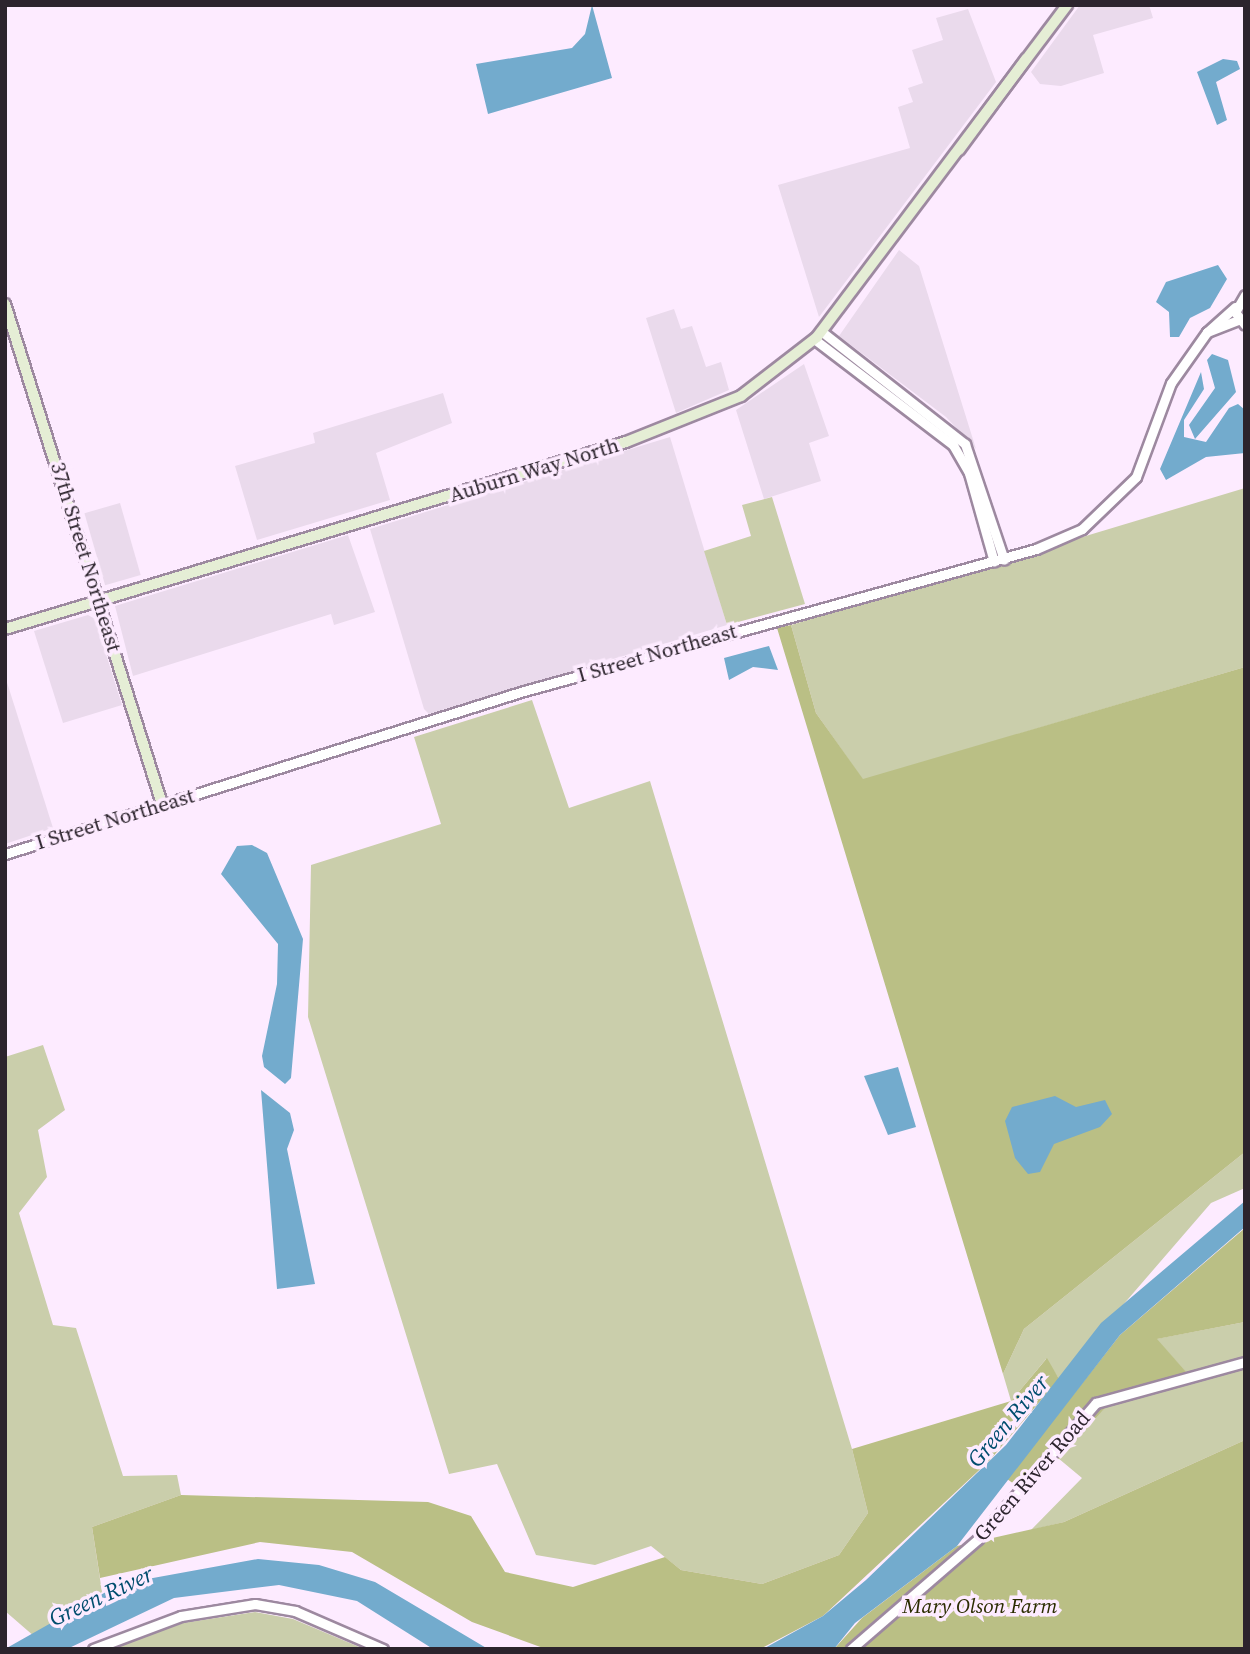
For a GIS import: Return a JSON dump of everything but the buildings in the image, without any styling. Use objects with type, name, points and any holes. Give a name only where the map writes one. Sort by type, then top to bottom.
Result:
[{"type":"main road","name":"Auburn Way North","points":[[5,629],[701,416],[779,371],[818,335],[961,150],[1068,5]]},
{"type":"main road","name":"Auburn Way North","points":[[961,150],[975,121],[1027,59]]},
{"type":"main road","name":"37th Street Northeast","points":[[6,307],[162,804]]},
{"type":"street","name":"I Street Northeast","points":[[5,854],[524,691],[1004,559],[1082,529],[1116,502],[1136,477],[1171,383],[1207,332],[1245,295]]},
{"type":"street","points":[[1207,332],[1241,323],[1235,307]]},
{"type":"street","points":[[818,335],[965,444],[1004,559]]},
{"type":"street","points":[[818,335],[953,445],[969,473],[993,562]]},
{"type":"street","name":"Green River Road","points":[[851,1649],[978,1539],[1096,1403],[1245,1362]]},
{"type":"street","points":[[93,1649],[181,1616],[256,1604],[295,1611],[383,1649]]},
{"type":"shaded area","points":[[1080,5],[1149,5],[1153,18],[1093,35],[1104,73],[1061,86],[1040,84],[1031,72]]},
{"type":"shaded area","points":[[968,9],[996,82],[819,317],[778,185],[910,148],[898,107],[913,102],[908,88],[923,83],[912,50],[943,40],[936,18]]},
{"type":"shaded area","points":[[899,250],[919,266],[976,449],[946,417],[839,336]]},
{"type":"shaded area","points":[[674,309],[681,329],[692,326],[706,367],[721,362],[729,390],[676,413],[646,318]]},
{"type":"shaded area","points":[[804,364],[829,436],[809,443],[821,481],[764,499],[736,410]]},
{"type":"shaded area","points":[[443,393],[452,423],[376,453],[390,500],[257,540],[235,466],[315,443],[313,433]]},
{"type":"shaded area","points":[[670,437],[727,625],[429,714],[424,709],[370,529]]},
{"type":"shaded area","points":[[120,503],[141,575],[105,585],[84,513]]},
{"type":"shaded area","points":[[348,535],[375,612],[334,625],[331,614],[133,676],[115,606]]},
{"type":"shaded area","points":[[88,615],[95,619],[122,705],[63,723],[34,631]]},
{"type":"shaded area","points":[[5,676],[53,828],[5,844]]},
{"type":"green space","points":[[1245,488],[1245,667],[863,780],[816,713],[791,625]]},
{"type":"green space","points":[[772,497],[805,604],[727,625],[704,551],[751,536],[742,505]]},
{"type":"green space","points":[[791,625],[816,713],[863,779],[1245,667],[1245,1152],[1024,1329],[1003,1374],[777,628]]},
{"type":"green space","points":[[532,700],[569,808],[650,781],[852,1449],[868,1513],[839,1555],[762,1584],[681,1570],[651,1546],[595,1565],[536,1555],[497,1464],[449,1474],[308,1017],[311,865],[441,824],[414,737]]},
{"type":"green space","points":[[43,1045],[65,1110],[38,1130],[47,1177],[19,1213],[53,1325],[76,1328],[123,1476],[177,1475],[181,1495],[92,1527],[102,1592],[35,1637],[5,1611],[5,1057]]},
{"type":"green space","points":[[1245,1152],[1245,1188],[1211,1203],[1059,1379],[1046,1359],[1011,1401],[1003,1374],[1024,1329]]},
{"type":"green space","points":[[1245,1228],[1245,1322],[1157,1339],[1196,1383],[1107,1406],[1027,1493],[1007,1479],[1120,1335]]},
{"type":"green space","points":[[1245,1322],[1245,1440],[1064,1522],[1031,1530],[1082,1478],[1058,1458],[1107,1406],[1196,1383],[1156,1339]]},
{"type":"green space","points":[[1047,1358],[1059,1379],[990,1460],[823,1616],[760,1649],[546,1649],[472,1622],[352,1552],[260,1542],[100,1578],[92,1527],[181,1495],[428,1502],[471,1516],[505,1572],[573,1587],[665,1557],[681,1570],[762,1584],[839,1555],[868,1513],[852,1449],[1011,1401]]},
{"type":"green space","name":"Mary Olson Farm","points":[[1245,1440],[1245,1649],[835,1648],[862,1618],[957,1546],[1064,1522]]},
{"type":"green space","points":[[255,1612],[293,1619],[364,1649],[110,1649],[183,1623]]},
{"type":"water","points":[[592,5],[612,78],[488,114],[476,64],[572,48],[585,34]]},
{"type":"water","points":[[1223,59],[1237,61],[1240,69],[1216,82],[1227,120],[1217,125],[1197,72]]},
{"type":"water","points":[[1218,265],[1227,279],[1210,308],[1190,318],[1179,337],[1170,337],[1169,312],[1156,302],[1166,282]]},
{"type":"water","points":[[1212,354],[1228,360],[1236,392],[1195,439],[1189,425],[1215,388],[1207,360]]},
{"type":"water","points":[[1201,372],[1204,389],[1184,420],[1184,437],[1206,442],[1229,408],[1238,404],[1245,410],[1245,453],[1206,457],[1166,480],[1160,469]]},
{"type":"water","points":[[769,646],[778,670],[753,667],[729,680],[724,658]]},
{"type":"water","points":[[252,845],[267,853],[303,939],[291,1078],[285,1084],[264,1067],[262,1056],[277,984],[278,944],[221,874],[237,846]]},
{"type":"water","points":[[898,1067],[916,1127],[888,1135],[864,1076]]},
{"type":"water","points":[[261,1090],[290,1113],[294,1130],[287,1149],[315,1284],[277,1289]]},
{"type":"water","points":[[1055,1096],[1076,1107],[1105,1100],[1112,1114],[1100,1127],[1054,1144],[1040,1172],[1028,1174],[1015,1158],[1005,1121],[1012,1107]]},
{"type":"water","points":[[1245,1201],[1245,1227],[1120,1335],[957,1546],[855,1623],[834,1649],[763,1649],[823,1616],[866,1580],[1006,1445],[1101,1323]]},
{"type":"water","name":"Green River","points":[[258,1559],[319,1565],[375,1582],[488,1649],[433,1649],[357,1601],[279,1585],[174,1598],[67,1649],[5,1649],[120,1584]]}]
